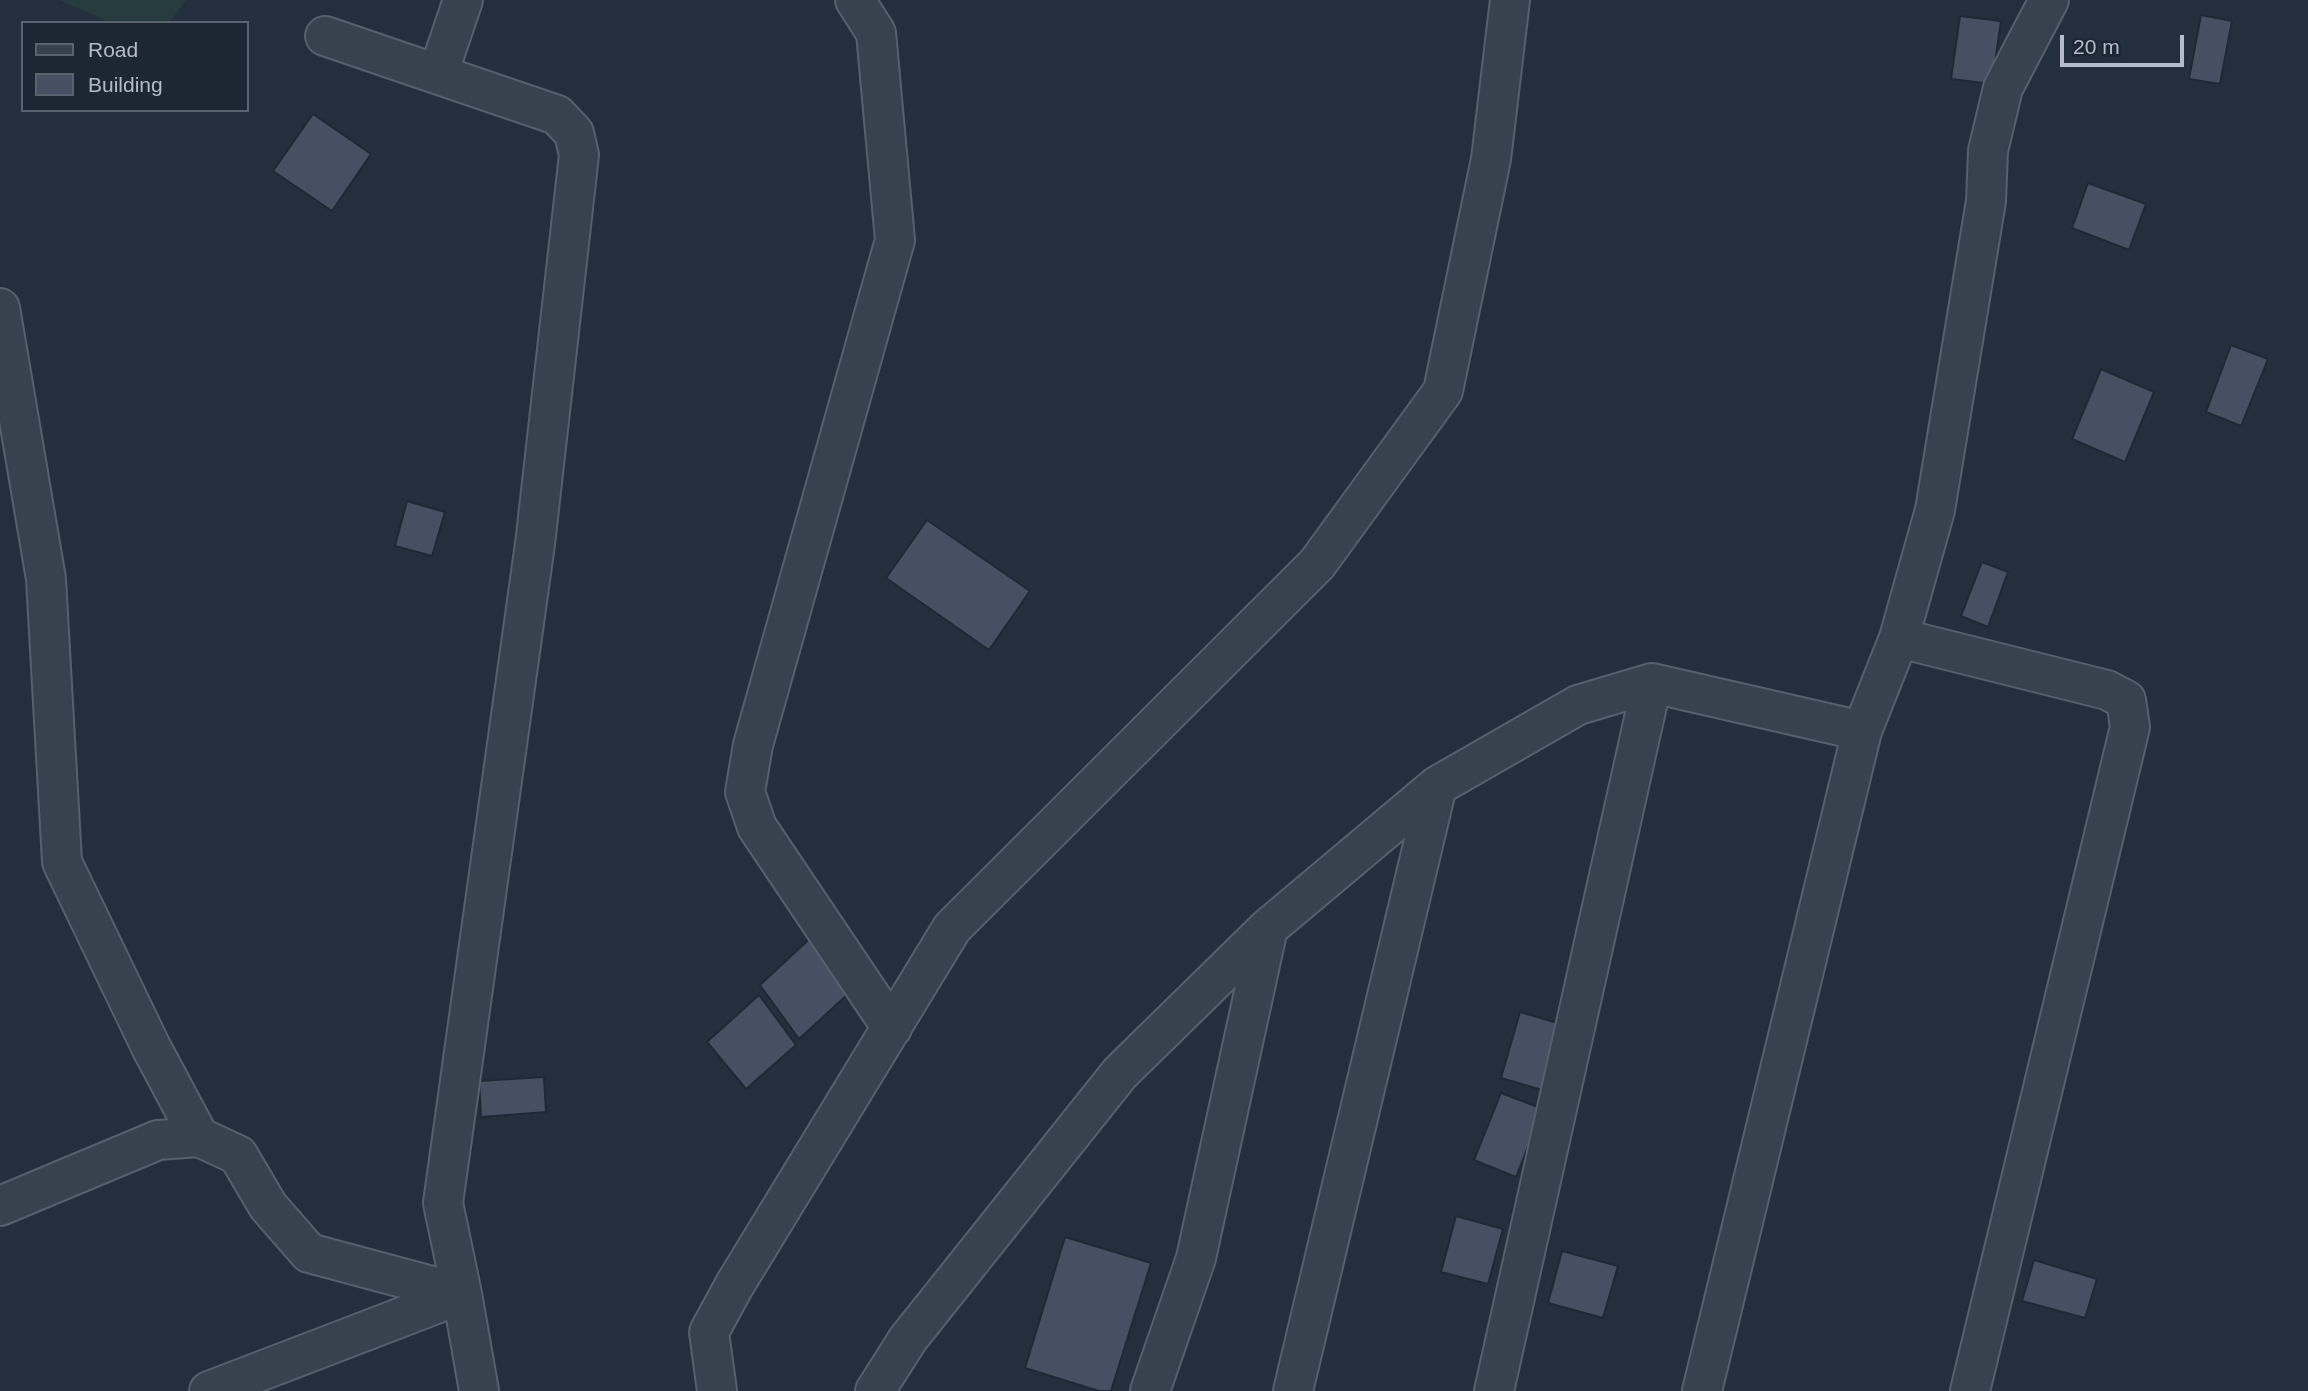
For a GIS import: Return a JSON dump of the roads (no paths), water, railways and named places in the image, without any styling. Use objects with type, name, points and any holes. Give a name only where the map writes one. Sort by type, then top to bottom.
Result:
[{"type":"street","points":[[438,74],[463,0]]},
{"type":"street","points":[[855,0],[876,33],[895,240],[753,745],[745,792],[757,827],[892,1028]]},
{"type":"street","points":[[717,1391],[709,1332],[734,1286],[952,928],[1317,564],[1443,391],[1491,159],[1510,0]]},
{"type":"street","points":[[1702,1391],[1862,731],[1899,638],[1935,510],[1986,201],[1988,151],[2003,88],[2049,0]]},
{"type":"street","points":[[325,36],[557,115],[574,133],[579,155],[535,544],[443,1203],[479,1391]]},
{"type":"street","points":[[0,309],[46,579],[62,862],[151,1048],[199,1137]]},
{"type":"street","points":[[1899,638],[2107,690],[2126,700],[2130,727],[1970,1391]]},
{"type":"street","points":[[875,1391],[908,1339],[1120,1073],[1268,928],[1437,786],[1578,705],[1652,683],[1862,731]]},
{"type":"street","points":[[1494,1391],[1652,683]]},
{"type":"street","points":[[1293,1391],[1437,786]]},
{"type":"street","points":[[1150,1391],[1196,1258],[1268,928]]},
{"type":"street","points":[[0,1206],[158,1140],[199,1137],[238,1155],[268,1206],[309,1253],[462,1294]]},
{"type":"street","points":[[209,1391],[462,1294]]}]
